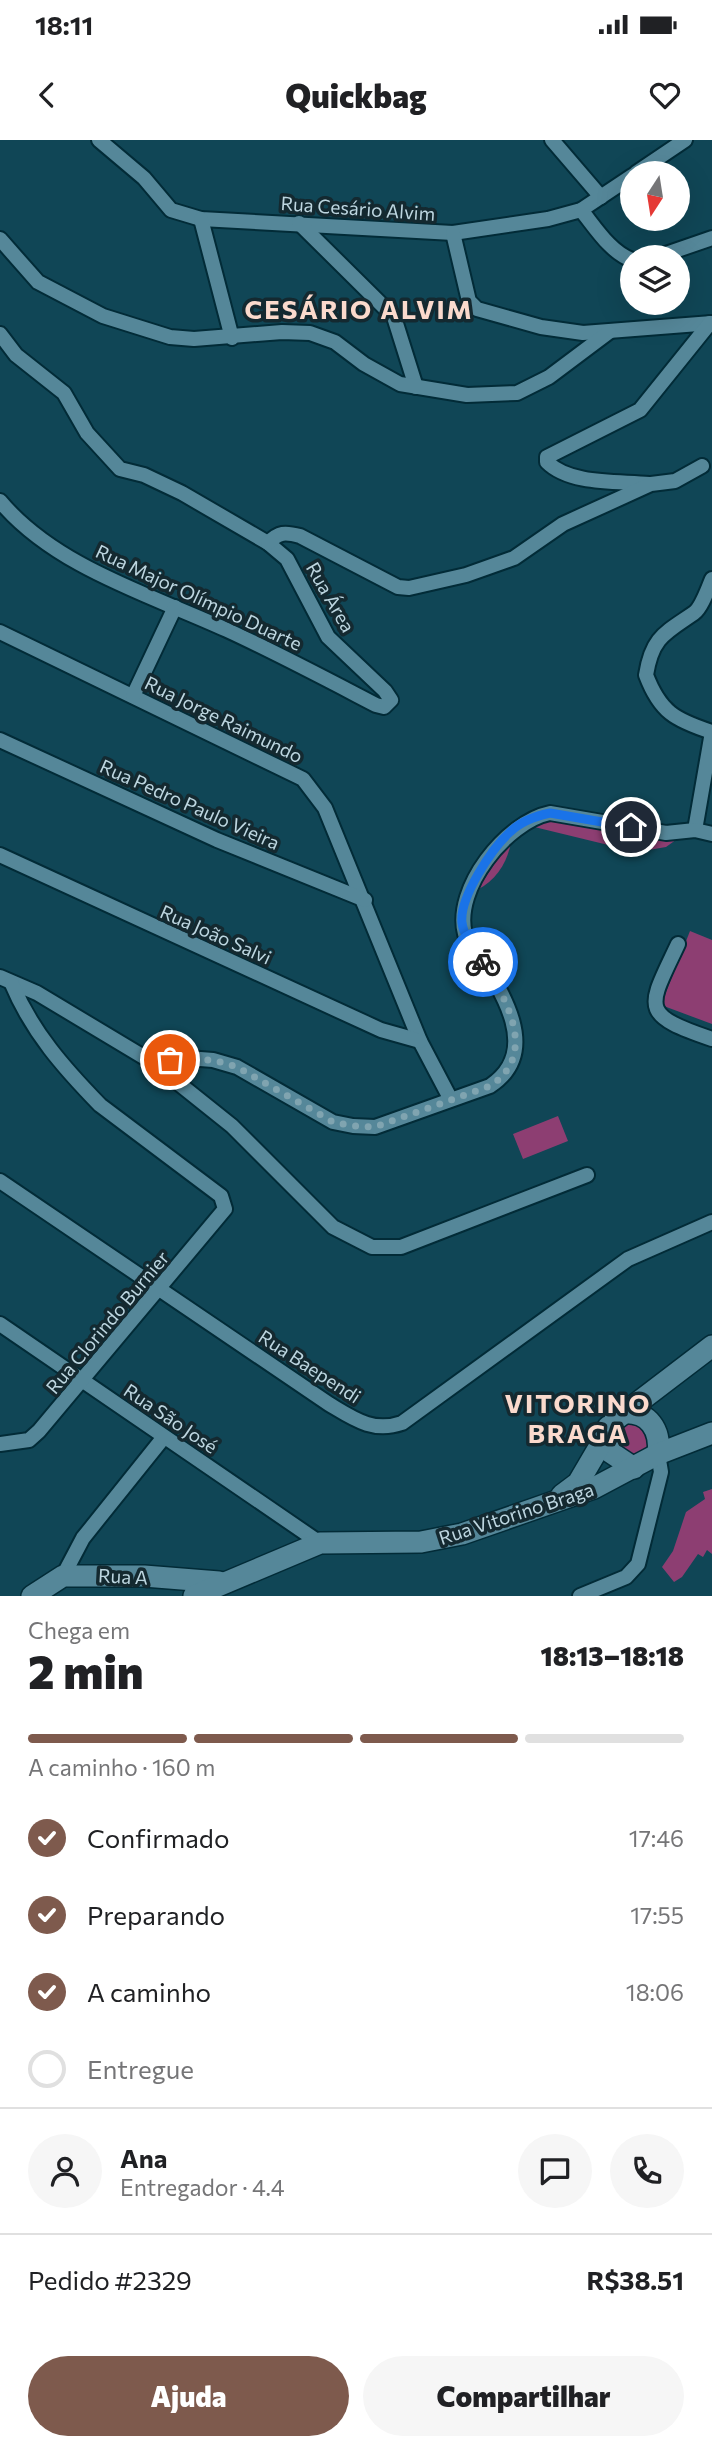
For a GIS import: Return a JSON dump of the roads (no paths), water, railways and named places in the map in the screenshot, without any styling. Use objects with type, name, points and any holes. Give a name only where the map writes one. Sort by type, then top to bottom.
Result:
[{"type":"main road","points":[[552,1503],[578,1483],[615,1420],[712,1346]]},
{"type":"main road","points":[[615,1420],[632,1412],[650,1420],[658,1438],[659,1454]]},
{"type":"main road","points":[[615,1420],[610,1452],[634,1468]]},
{"type":"main road","name":"Rua Vitorino Braga","points":[[206,1591],[320,1543],[444,1540],[594,1488],[659,1454],[712,1433]]},
{"type":"main road","name":"Rua A","points":[[63,1576],[91,1574],[206,1591]]},
{"type":"main road","points":[[32,1596],[63,1576]]},
{"type":"street","name":"Rua Cesário Alvim","points":[[99,140],[144,178],[171,210],[201,219],[453,233],[548,219],[581,210],[620,184]]},
{"type":"street","points":[[552,140],[601,197]]},
{"type":"street","points":[[654,161],[685,140]]},
{"type":"street","points":[[581,210],[620,255]]},
{"type":"street","points":[[201,219],[232,338]]},
{"type":"street","points":[[299,223],[394,317],[416,387]]},
{"type":"street","points":[[453,233],[469,301],[477,309],[541,327],[583,333],[711,323]]},
{"type":"street","points":[[690,246],[712,238]]},
{"type":"street","points":[[0,239],[38,282],[103,316],[170,337],[232,338],[282,332],[310,333],[335,342],[364,364],[400,384],[467,395],[517,393],[549,377],[608,332]]},
{"type":"street","points":[[702,466],[675,481],[650,484],[569,475],[554,469],[547,462],[547,457],[640,410],[711,323]]},
{"type":"street","name":"Rua Área","points":[[0,334],[16,355],[64,393],[87,433],[120,469],[165,484],[268,542],[288,559],[328,637],[391,699]]},
{"type":"street","points":[[268,542],[277,534],[287,532],[300,536],[398,587],[409,588],[466,575],[514,558],[564,524],[650,484]]},
{"type":"street","name":"Rua Major Olímpio Duarte","points":[[0,501],[17,521],[80,563],[288,658],[376,705],[384,707],[391,699]]},
{"type":"street","points":[[695,830],[712,732],[683,722],[663,708],[646,675],[654,644],[675,623],[696,612],[712,579]]},
{"type":"street","points":[[133,696],[175,607]]},
{"type":"street","points":[[696,612],[712,616]]},
{"type":"street","name":"Rua Jorge Raimundo","points":[[0,632],[303,779],[325,808],[365,900],[420,1041],[450,1098]]},
{"type":"street","name":"Rua Pedro Paulo Vieira","points":[[0,740],[217,840],[365,900]]},
{"type":"street","points":[[152,1062],[187,1058],[213,1060],[237,1067],[333,1122],[353,1126],[375,1127],[450,1098],[490,1086],[504,1077],[515,1045],[509,1003],[465,934],[461,921],[469,893],[480,872],[511,830],[536,816],[550,813],[666,833],[695,830],[712,834]]},
{"type":"street","name":"Rua João Salvi","points":[[0,855],[381,1030],[420,1041]]},
{"type":"street","points":[[678,944],[654,996],[655,1008],[668,1023],[712,1039]]},
{"type":"street","points":[[6,981],[37,993],[152,1062],[232,1126],[333,1227],[372,1247],[401,1247],[587,1175]]},
{"type":"street","name":"Rua Clorindo Burnier","points":[[0,1444],[29,1440],[161,1289],[221,1216],[225,1203],[221,1196],[100,1105],[42,1040],[6,981]]},
{"type":"street","name":"Rua Baependi","points":[[0,1181],[329,1404],[364,1424],[391,1427],[402,1423],[628,1259],[712,1222]]},
{"type":"street","name":"Rua São José","points":[[0,1324],[320,1543]]},
{"type":"street","points":[[63,1576],[76,1551],[164,1437]]},
{"type":"street","points":[[580,1596],[626,1577],[639,1563],[662,1472],[659,1454]]},
{"type":"street","points":[[76,1551],[91,1574]]},
{"type":"district","name":"CESÁRIO ALVIM","points":[[359,308]]},
{"type":"district","name":"VITORINO BRAGA","points":[[578,1417]]}]
